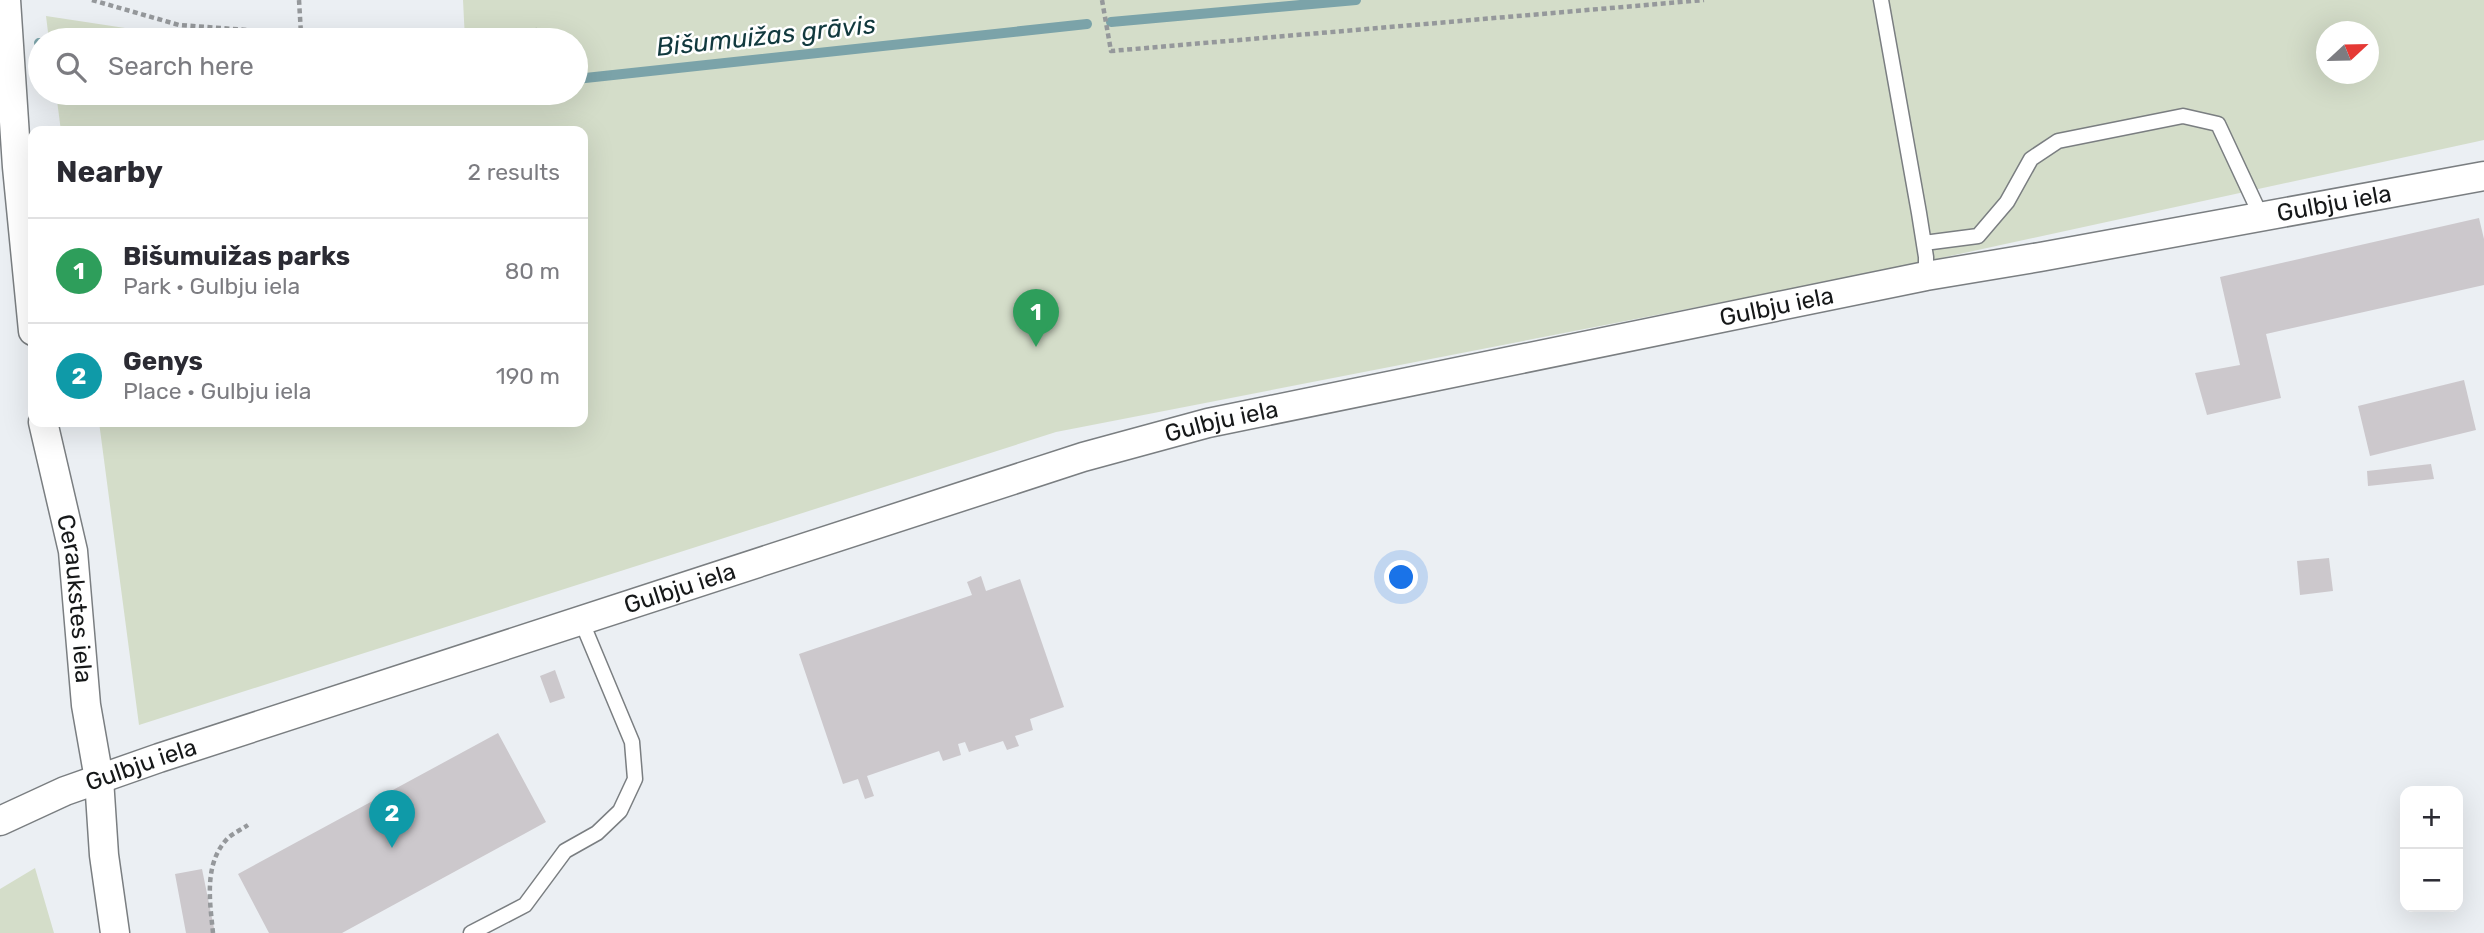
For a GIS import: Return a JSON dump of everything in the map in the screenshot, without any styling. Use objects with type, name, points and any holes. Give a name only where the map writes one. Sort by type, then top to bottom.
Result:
[{"type":"street","points":[[6,0],[17,167],[28,280]]},
{"type":"street","name":"Gulbju iela","points":[[0,821],[99,779],[581,620],[1083,457],[1208,423],[1926,276],[2484,176]]},
{"type":"street","name":"Ceraukstes iela","points":[[44,427],[73,551],[86,705],[99,779],[104,855],[115,933]]},
{"type":"lane","points":[[1881,0],[1924,243],[1926,276]]},
{"type":"lane","points":[[1924,243],[1978,236],[2007,202],[2031,159],[2058,141],[2183,116],[2218,124],[2261,216]]},
{"type":"lane","points":[[471,933],[525,905],[565,851],[597,833],[620,811],[635,779],[632,742],[581,620]]},
{"type":"path","points":[[92,0],[179,25],[220,28]]},
{"type":"path","points":[[299,0],[301,28]]},
{"type":"path","points":[[1102,0],[1111,51],[1704,0]]},
{"type":"path","points":[[213,933],[210,875],[218,852],[229,838],[248,825]]},
{"type":"green space","points":[[463,0],[2484,0],[2484,140],[1872,273],[1056,432],[139,725],[100,427],[588,427],[588,126],[60,126],[58,105],[588,105],[588,28],[464,28]]},
{"type":"green space","points":[[46,16],[125,28],[48,28]]},
{"type":"green space","points":[[35,868],[54,933],[0,933],[0,889]]},
{"type":"building","points":[[2479,218],[2484,239],[2484,285],[2266,334],[2281,398],[2207,415],[2195,373],[2240,365],[2220,277]]},
{"type":"building","points":[[2464,380],[2476,430],[2370,456],[2358,406]]},
{"type":"building","points":[[2431,464],[2434,479],[2368,486],[2367,471]]},
{"type":"building","points":[[2329,558],[2333,591],[2300,595],[2297,561]]},
{"type":"building","points":[[981,576],[986,591],[1020,579],[1064,707],[1030,719],[1033,730],[1015,736],[1019,746],[1007,750],[1003,741],[969,752],[965,742],[958,744],[961,755],[943,761],[939,751],[867,776],[874,796],[865,799],[858,779],[843,784],[799,654],[972,595],[967,582]]},
{"type":"building","points":[[555,670],[565,698],[550,703],[540,676]]},
{"type":"building","points":[[498,733],[546,822],[342,933],[269,933],[238,874]]},
{"type":"building","points":[[202,869],[215,933],[186,933],[175,874]]},
{"type":"waterway","name":"Bišumuižas grāvis","points":[[1111,22],[1356,0]]},
{"type":"waterway","name":"Bišumuižas grāvis","points":[[588,78],[1087,24]]},
{"type":"place","name":"Bišumuižas parks","points":[[1036,347]]},
{"type":"place","name":"Genys","points":[[392,848]]}]
